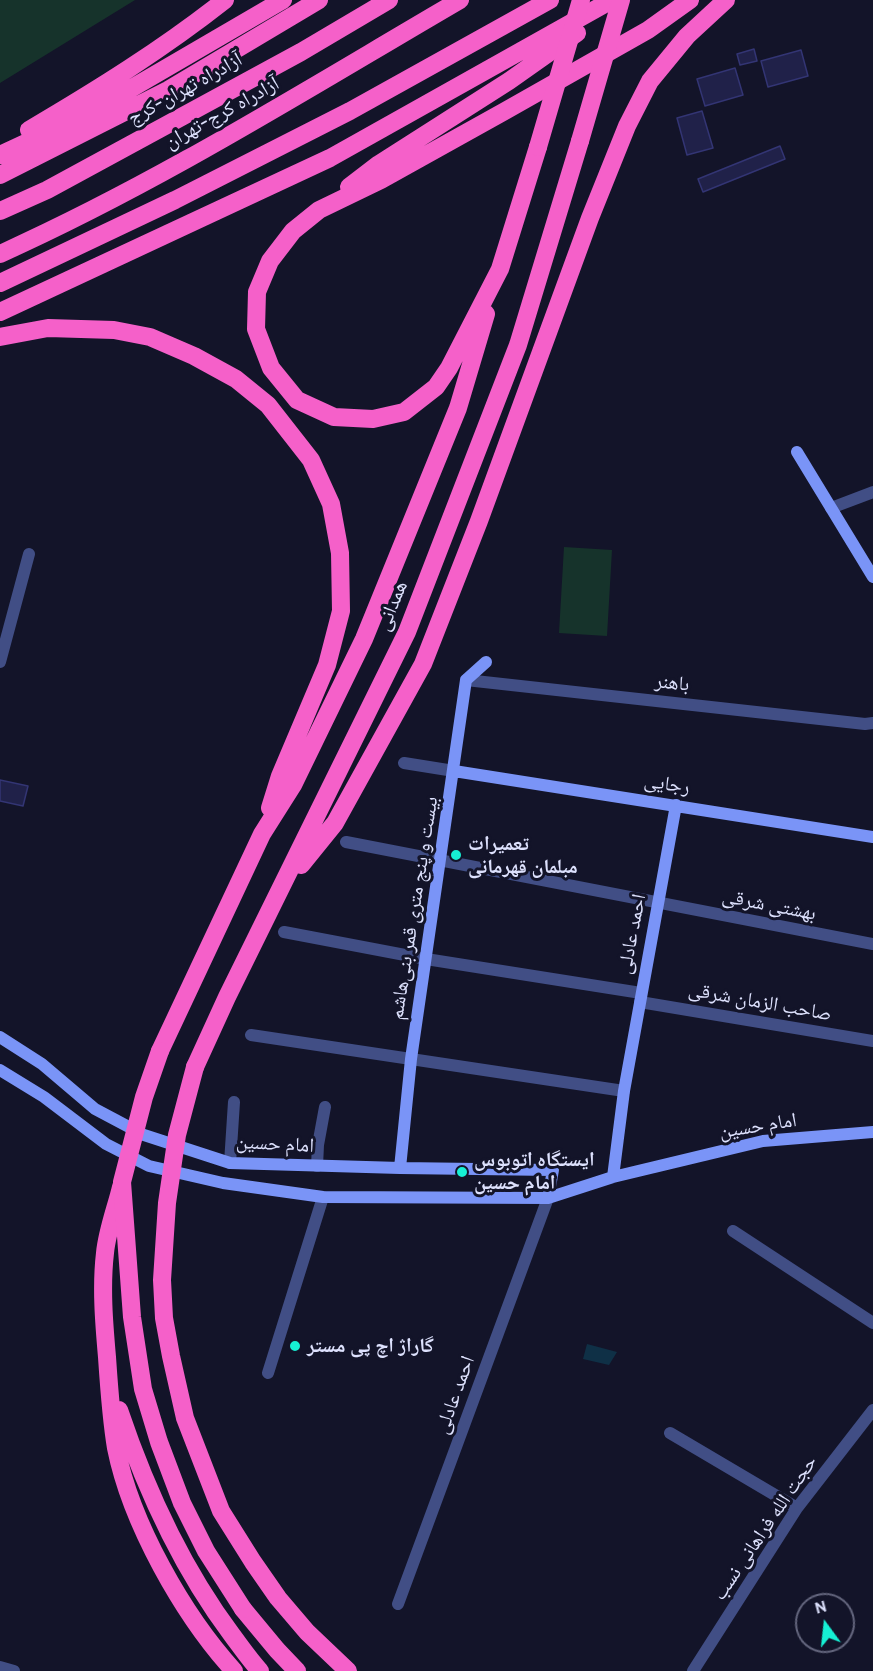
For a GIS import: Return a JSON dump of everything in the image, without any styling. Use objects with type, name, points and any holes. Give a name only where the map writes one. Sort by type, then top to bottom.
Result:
[{"type":"highway","points":[[0,147],[87,96],[177,38],[225,0]]},
{"type":"highway","points":[[0,155],[84,116],[284,0]]},
{"type":"highway","points":[[0,175],[168,90],[319,0]]},
{"type":"highway","name":"آزادراه تهران-کرج","points":[[0,211],[47,190],[129,146],[301,52],[389,0]]},
{"type":"highway","name":"آزادراه کرج-تهران","points":[[0,254],[39,237],[189,158],[315,87],[460,0]]},
{"type":"highway","points":[[0,283],[175,200],[339,116],[550,0]]},
{"type":"highway","points":[[581,0],[538,147],[500,269],[449,368],[436,387],[404,412],[373,419],[334,417],[297,400],[271,368],[256,329],[257,292],[270,261],[293,231],[379,164],[509,81],[622,0]]},
{"type":"highway","points":[[0,312],[330,158],[612,0]]},
{"type":"highway","name":"همدانی","points":[[348,1671],[307,1632],[278,1598],[253,1562],[222,1511],[186,1419],[166,1328],[162,1280],[167,1203],[177,1135],[195,1067],[227,997],[407,632],[518,345],[622,0]]},
{"type":"highway","points":[[319,210],[381,180],[648,30],[690,0]]},
{"type":"highway","points":[[281,889],[335,823],[423,664],[627,126],[650,81],[687,36],[726,0]]},
{"type":"highway","name":"همدانی","points":[[108,1380],[103,1317],[105,1252],[144,1097],[160,1051],[262,834],[293,785],[364,639],[458,408],[500,269]]},
{"type":"highway","points":[[0,337],[48,328],[114,330],[150,337],[194,356],[236,379],[268,405],[311,459],[331,504],[340,553],[341,610],[327,665],[280,776],[262,834]]},
{"type":"highway","points":[[122,1182],[132,1317],[143,1389],[159,1442],[182,1503],[206,1551],[243,1609],[297,1671]]},
{"type":"highway","points":[[108,1380],[116,1448],[144,1529],[178,1593],[217,1652],[234,1671]]},
{"type":"highway","points":[[108,1380],[153,1501],[207,1601],[260,1671]]},
{"type":"main road","points":[[797,452],[873,578]]},
{"type":"main road","points":[[466,680],[486,662]]},
{"type":"main road","name":"بیست و پنج متری قمر بنی‌هاشم","points":[[400,1168],[411,1059],[466,680]]},
{"type":"main road","name":"رجایی","points":[[454,771],[873,837]]},
{"type":"main road","name":"احمد عادلی","points":[[613,1177],[624,1091],[676,805]]},
{"type":"main road","name":"امام حسین","points":[[0,1037],[42,1064],[95,1109],[144,1135],[230,1163],[553,1170],[548,1198]]},
{"type":"main road","name":"امام حسین","points":[[0,1070],[44,1097],[106,1144],[149,1166],[223,1183],[323,1197],[548,1198],[613,1177],[762,1141],[873,1132]]},
{"type":"street","points":[[831,508],[873,492]]},
{"type":"street","points":[[0,662],[29,554]]},
{"type":"street","name":"باهنر","points":[[466,680],[873,723]]},
{"type":"street","points":[[404,763],[454,771]]},
{"type":"street","name":"بهشتی شرقی","points":[[346,843],[873,944]]},
{"type":"street","name":"صاحب الزمان شرقی","points":[[284,932],[873,1041]]},
{"type":"street","points":[[250,1035],[624,1091]]},
{"type":"street","points":[[230,1163],[234,1102]]},
{"type":"street","points":[[317,1166],[318,1145],[325,1107]]},
{"type":"street","points":[[268,1373],[323,1197]]},
{"type":"street","name":"احمد عادلی","points":[[398,1604],[548,1198]]},
{"type":"street","points":[[733,1231],[873,1323]]},
{"type":"street","name":"حجت الله فراهانی نسب","points":[[693,1671],[797,1508],[873,1410]]},
{"type":"street","points":[[670,1433],[797,1508]]},
{"type":"street","points":[[0,1667],[14,1671]]},
{"type":"green space","points":[[0,0],[135,0],[0,83]]},
{"type":"green space","points":[[564,547],[612,550],[607,636],[559,633]]},
{"type":"water","points":[[587,1344],[617,1352],[609,1365],[583,1359]]},
{"type":"building","points":[[754,49],[757,61],[740,65],[737,54]]},
{"type":"building","points":[[801,50],[808,76],[768,87],[761,61]]},
{"type":"building","points":[[735,68],[743,95],[705,106],[697,79]]},
{"type":"building","points":[[702,111],[713,148],[687,155],[677,118]]},
{"type":"building","points":[[780,146],[785,159],[703,192],[698,179]]},
{"type":"building","points":[[0,780],[28,786],[23,806],[0,801]]},
{"type":"place","name":"تعمیرات مبلمان قهرمانی","points":[[456,855]]},
{"type":"place","name":"ایستگاه اتوبوس امام حسین","points":[[462,1172]]},
{"type":"place","name":"گاراژ اچ پی مستر","points":[[295,1346]]}]
